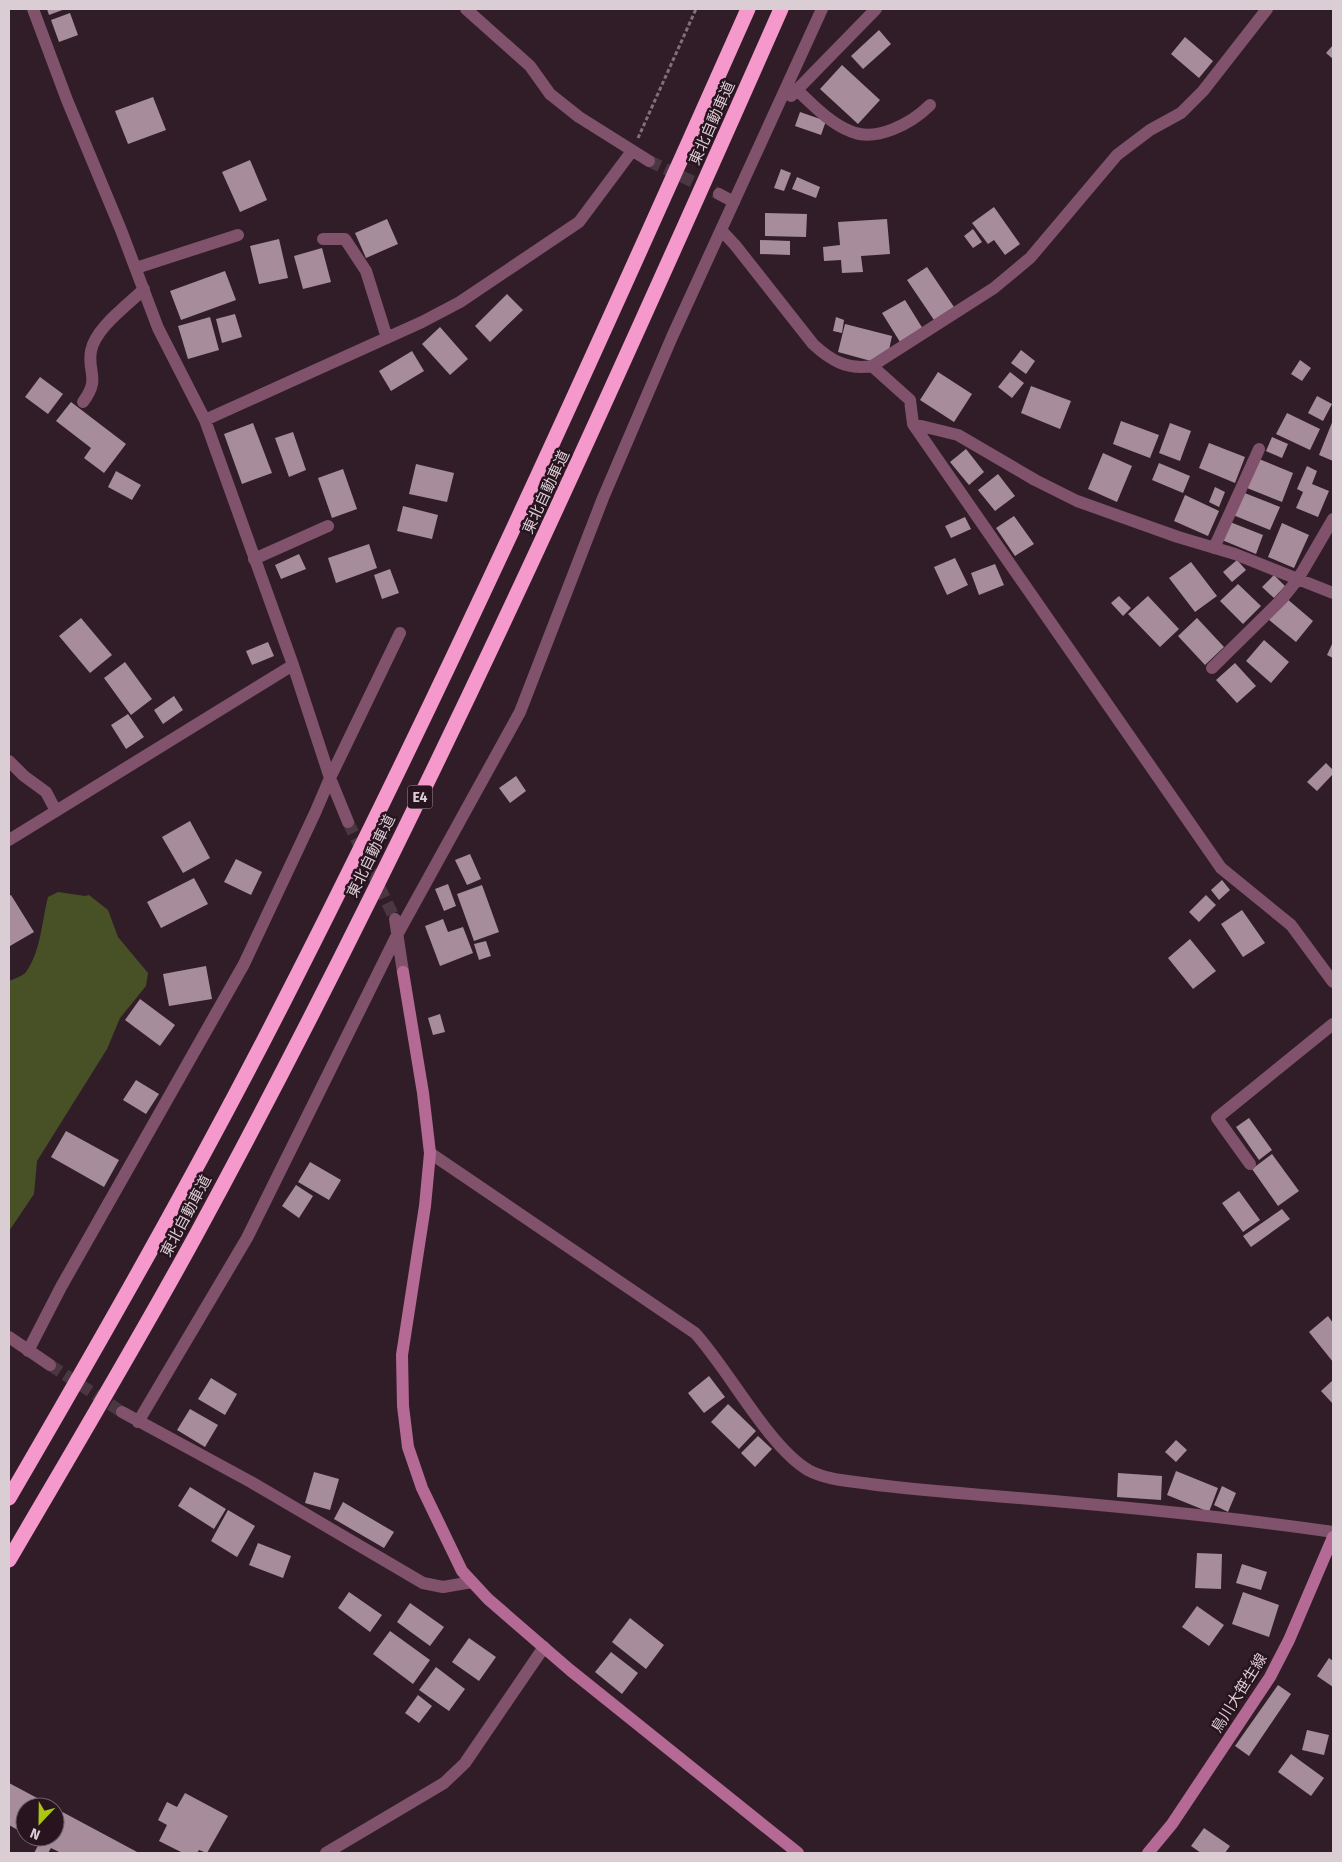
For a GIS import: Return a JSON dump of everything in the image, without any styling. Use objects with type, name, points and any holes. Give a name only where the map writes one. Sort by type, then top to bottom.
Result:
[{"type":"highway","name":"東北自動車道","points":[[9,1498],[167,1222],[288,994],[423,719],[559,430],[748,9]]},
{"type":"highway","name":"東北自動車道","points":[[9,1560],[196,1236],[389,861],[566,489],[781,9]]},
{"type":"street","points":[[33,9],[67,100],[136,268],[158,328],[205,420],[293,665],[330,778],[348,822]]},
{"type":"street","points":[[466,9],[530,66],[550,94],[579,117],[649,161]]},
{"type":"street","points":[[138,1422],[247,1238],[397,935],[520,712],[603,498],[721,230],[822,9]]},
{"type":"street","points":[[781,98],[793,96],[798,92],[876,9]]},
{"type":"street","points":[[721,230],[736,245],[813,344],[827,357],[853,368],[872,366],[994,288],[1030,258],[1101,171],[1117,155],[1150,130],[1182,113],[1203,91],[1267,9]]},
{"type":"street","points":[[798,92],[830,120],[852,132],[871,134],[898,128],[930,105]]},
{"type":"street","points":[[205,420],[387,338],[460,302],[579,222],[632,151]]},
{"type":"street","points":[[719,194],[734,202]]},
{"type":"street","points":[[136,268],[238,235]]},
{"type":"street","points":[[323,239],[345,239],[366,271],[387,338]]},
{"type":"street","points":[[83,402],[92,389],[91,351],[99,332],[144,289]]},
{"type":"street","points":[[872,366],[910,400],[913,424],[1222,868],[1292,925],[1333,982]]},
{"type":"street","points":[[913,424],[958,435],[1035,480],[1077,500],[1170,535],[1214,548],[1333,593]]},
{"type":"street","points":[[1214,548],[1258,449]]},
{"type":"street","points":[[1212,668],[1282,599],[1298,579],[1333,519]]},
{"type":"street","points":[[254,559],[328,526]]},
{"type":"street","points":[[28,1352],[61,1287],[244,964],[330,778],[400,633]]},
{"type":"street","points":[[9,840],[293,665]]},
{"type":"street","points":[[9,761],[24,776],[46,792],[56,811]]},
{"type":"street","points":[[395,919],[423,1093],[430,1153],[425,1206],[402,1355],[403,1406],[408,1447],[422,1488],[462,1571],[488,1599],[738,1807],[798,1853]]},
{"type":"street","points":[[1250,1164],[1217,1118],[1333,1024]]},
{"type":"street","points":[[430,1153],[695,1333],[714,1353],[770,1432],[790,1455],[808,1470],[826,1477],[905,1488],[1212,1516],[1333,1532]]},
{"type":"street","points":[[9,1336],[28,1352],[50,1365]]},
{"type":"street","points":[[122,1412],[251,1482],[423,1583],[443,1587],[472,1582]]},
{"type":"street","name":"鳥川大笹生線","points":[[1148,1853],[1172,1824],[1270,1677],[1289,1640],[1333,1537]]},
{"type":"street","points":[[326,1853],[444,1782],[458,1770],[478,1745],[544,1647]]},
{"type":"path","points":[[632,151],[696,9]]},
{"type":"green space","points":[[58,892],[89,895],[108,910],[118,937],[148,973],[146,986],[120,1018],[107,1049],[37,1161],[34,1194],[9,1231],[9,981],[25,973],[31,964],[38,945],[48,897]]},
{"type":"building","points":[[47,9],[65,9],[49,15]]},
{"type":"building","points":[[70,13],[78,35],[59,42],[51,20]]},
{"type":"building","points":[[879,30],[891,44],[863,69],[851,56]]},
{"type":"building","points":[[1185,37],[1213,61],[1199,78],[1171,54]]},
{"type":"building","points":[[1333,45],[1333,59],[1326,53]]},
{"type":"building","points":[[842,65],[880,100],[858,124],[820,89]]},
{"type":"building","points":[[153,97],[166,130],[128,144],[115,111]]},
{"type":"building","points":[[800,112],[826,121],[821,135],[795,126]]},
{"type":"building","points":[[250,160],[267,200],[240,212],[222,172]]},
{"type":"building","points":[[781,169],[791,173],[784,191],[774,188]]},
{"type":"building","points":[[797,177],[820,187],[816,198],[792,189]]},
{"type":"building","points":[[994,207],[1020,244],[1005,255],[994,240],[988,244],[972,223]]},
{"type":"building","points":[[765,213],[807,214],[806,237],[765,236]]},
{"type":"building","points":[[387,219],[398,244],[366,258],[355,233]]},
{"type":"building","points":[[887,219],[890,254],[861,256],[863,272],[842,273],[841,260],[824,261],[823,247],[840,245],[838,222]]},
{"type":"building","points":[[973,229],[982,242],[973,248],[964,236]]},
{"type":"building","points":[[279,239],[288,278],[259,284],[250,246]]},
{"type":"building","points":[[760,240],[790,241],[790,255],[760,254]]},
{"type":"building","points":[[322,248],[331,282],[303,289],[294,256]]},
{"type":"building","points":[[927,267],[954,307],[934,320],[907,280]]},
{"type":"building","points":[[225,271],[236,300],[181,320],[170,291]]},
{"type":"building","points":[[507,294],[523,310],[490,342],[475,326]]},
{"type":"building","points":[[905,300],[923,329],[900,342],[882,313]]},
{"type":"building","points":[[235,314],[242,337],[222,343],[216,319]]},
{"type":"building","points":[[210,317],[219,350],[188,359],[178,326]]},
{"type":"building","points":[[836,317],[844,320],[842,333],[833,331]]},
{"type":"building","points":[[845,324],[892,336],[889,350],[871,361],[838,352]]},
{"type":"building","points":[[440,327],[468,359],[450,375],[422,344]]},
{"type":"building","points":[[1021,350],[1035,361],[1026,374],[1011,363]]},
{"type":"building","points":[[412,351],[424,371],[391,391],[379,371]]},
{"type":"building","points":[[1300,360],[1311,368],[1302,381],[1291,374]]},
{"type":"building","points":[[938,372],[972,394],[954,422],[920,400]]},
{"type":"building","points":[[1010,372],[1024,383],[1012,398],[998,387]]},
{"type":"building","points":[[40,377],[63,394],[48,414],[25,397]]},
{"type":"building","points":[[1031,386],[1071,401],[1060,429],[1021,413]]},
{"type":"building","points":[[1317,396],[1332,404],[1323,421],[1308,413]]},
{"type":"building","points":[[71,402],[126,444],[104,473],[84,458],[91,448],[56,421]]},
{"type":"building","points":[[1287,413],[1320,429],[1310,450],[1276,434]]},
{"type":"building","points":[[1333,420],[1333,461],[1319,455]]},
{"type":"building","points":[[1121,421],[1159,435],[1150,458],[1113,444]]},
{"type":"building","points":[[253,423],[272,473],[242,484],[224,434]]},
{"type":"building","points":[[1170,423],[1191,431],[1180,461],[1159,453]]},
{"type":"building","points":[[293,432],[306,470],[289,477],[275,438]]},
{"type":"building","points":[[1272,437],[1288,444],[1282,458],[1266,451]]},
{"type":"building","points":[[1209,443],[1245,457],[1235,483],[1199,468]]},
{"type":"building","points":[[966,449],[984,472],[969,485],[950,462]]},
{"type":"building","points":[[1103,453],[1132,466],[1117,502],[1088,489]]},
{"type":"building","points":[[1259,459],[1293,473],[1282,502],[1247,488]]},
{"type":"building","points":[[1159,463],[1190,476],[1183,493],[1152,480]]},
{"type":"building","points":[[416,464],[454,473],[447,502],[409,494]]},
{"type":"building","points":[[1307,466],[1317,471],[1312,484],[1329,491],[1318,517],[1296,508],[1303,492],[1297,489]]},
{"type":"building","points":[[343,469],[357,509],[332,518],[318,478]]},
{"type":"building","points":[[116,471],[141,485],[132,500],[108,487]]},
{"type":"building","points":[[998,474],[1015,496],[995,511],[978,490]]},
{"type":"building","points":[[1215,487],[1225,492],[1219,507],[1209,502]]},
{"type":"building","points":[[1242,492],[1280,507],[1270,530],[1233,515]]},
{"type":"building","points":[[1185,495],[1219,511],[1208,536],[1174,521]]},
{"type":"building","points":[[403,506],[438,515],[432,539],[397,531]]},
{"type":"building","points":[[1014,516],[1034,544],[1015,556],[996,528]]},
{"type":"building","points":[[965,517],[971,529],[951,538],[945,526]]},
{"type":"building","points":[[1230,522],[1263,535],[1256,554],[1222,540]]},
{"type":"building","points":[[1282,523],[1309,535],[1294,568],[1268,557]]},
{"type":"building","points":[[369,544],[377,568],[336,583],[328,558]]},
{"type":"building","points":[[299,554],[306,569],[281,579],[275,565]]},
{"type":"building","points":[[955,558],[968,585],[947,595],[934,567]]},
{"type":"building","points":[[1237,560],[1246,570],[1232,582],[1223,572]]},
{"type":"building","points":[[1191,562],[1217,596],[1195,612],[1169,578]]},
{"type":"building","points":[[995,564],[1004,585],[979,595],[971,573]]},
{"type":"building","points":[[390,569],[399,593],[382,599],[374,575]]},
{"type":"building","points":[[1274,575],[1285,586],[1274,598],[1262,587]]},
{"type":"building","points":[[1238,584],[1261,606],[1243,624],[1220,601]]},
{"type":"building","points":[[1119,596],[1131,608],[1123,616],[1111,603]]},
{"type":"building","points":[[1148,596],[1179,629],[1160,647],[1128,614]]},
{"type":"building","points":[[1286,598],[1313,621],[1296,642],[1268,619]]},
{"type":"building","points":[[81,618],[112,655],[90,673],[59,636]]},
{"type":"building","points":[[1197,618],[1224,647],[1205,665],[1178,636]]},
{"type":"building","points":[[1264,640],[1289,662],[1271,683],[1246,661]]},
{"type":"building","points":[[268,642],[274,656],[252,665],[246,651]]},
{"type":"building","points":[[1333,642],[1333,658],[1327,655]]},
{"type":"building","points":[[125,662],[152,699],[131,715],[104,678]]},
{"type":"building","points":[[1235,663],[1256,686],[1237,703],[1216,680]]},
{"type":"building","points":[[174,696],[183,710],[163,724],[154,710]]},
{"type":"building","points":[[128,714],[144,737],[126,749],[111,725]]},
{"type":"building","points":[[1326,763],[1333,770],[1333,774],[1317,791],[1307,782]]},
{"type":"building","points":[[516,776],[526,791],[510,803],[499,788]]},
{"type":"building","points":[[190,821],[210,858],[183,873],[162,837]]},
{"type":"building","points":[[470,854],[481,879],[467,885],[455,860]]},
{"type":"building","points":[[236,859],[262,872],[251,895],[224,882]]},
{"type":"building","points":[[194,878],[208,904],[161,928],[147,902]]},
{"type":"building","points":[[1222,880],[1230,890],[1219,900],[1211,890]]},
{"type":"building","points":[[448,884],[456,906],[444,911],[435,889]]},
{"type":"building","points":[[482,885],[499,932],[474,941],[457,894]]},
{"type":"building","points":[[11,895],[34,932],[10,946],[9,896]]},
{"type":"building","points":[[1206,895],[1216,905],[1199,922],[1189,912]]},
{"type":"building","points":[[1242,910],[1265,943],[1243,957],[1221,924]]},
{"type":"building","points":[[443,919],[448,932],[463,927],[473,953],[440,966],[425,926]]},
{"type":"building","points":[[1190,939],[1216,971],[1193,989],[1168,958]]},
{"type":"building","points":[[486,941],[491,956],[479,960],[474,944]]},
{"type":"building","points":[[206,966],[212,999],[169,1006],[163,974]]},
{"type":"building","points":[[140,999],[175,1025],[160,1046],[125,1020]]},
{"type":"building","points":[[440,1014],[445,1032],[433,1035],[428,1018]]},
{"type":"building","points":[[136,1080],[159,1094],[146,1114],[123,1100]]},
{"type":"building","points":[[1249,1118],[1272,1150],[1259,1160],[1236,1127]]},
{"type":"building","points":[[66,1131],[119,1160],[104,1187],[51,1157]]},
{"type":"building","points":[[1272,1154],[1299,1191],[1278,1206],[1252,1169]]},
{"type":"building","points":[[310,1162],[341,1180],[329,1200],[298,1182]]},
{"type":"building","points":[[296,1185],[313,1196],[299,1218],[282,1206]]},
{"type":"building","points":[[1239,1191],[1260,1220],[1243,1232],[1222,1203]]},
{"type":"building","points":[[1282,1209],[1290,1219],[1251,1247],[1243,1236]]},
{"type":"building","points":[[1328,1316],[1333,1323],[1333,1362],[1309,1332]]},
{"type":"building","points":[[709,1376],[725,1397],[704,1413],[688,1393]]},
{"type":"building","points":[[211,1378],[237,1394],[225,1415],[198,1399]]},
{"type":"building","points":[[1333,1380],[1333,1404],[1321,1391]]},
{"type":"building","points":[[728,1404],[756,1431],[739,1449],[711,1422]]},
{"type":"building","points":[[190,1409],[218,1425],[205,1447],[177,1430]]},
{"type":"building","points":[[758,1436],[772,1449],[755,1467],[741,1453]]},
{"type":"building","points":[[1176,1440],[1187,1450],[1176,1462],[1165,1452]]},
{"type":"building","points":[[1176,1471],[1218,1488],[1209,1512],[1167,1495]]},
{"type":"building","points":[[314,1472],[339,1479],[330,1510],[305,1503]]},
{"type":"building","points":[[1118,1473],[1162,1476],[1161,1500],[1117,1497]]},
{"type":"building","points":[[1222,1486],[1236,1493],[1228,1512],[1214,1505]]},
{"type":"building","points":[[190,1487],[226,1509],[214,1529],[178,1506]]},
{"type":"building","points":[[343,1502],[394,1532],[384,1548],[334,1519]]},
{"type":"building","points":[[228,1510],[255,1526],[237,1557],[211,1541]]},
{"type":"building","points":[[258,1543],[291,1556],[283,1578],[249,1565]]},
{"type":"building","points":[[1197,1553],[1222,1554],[1221,1589],[1195,1588]]},
{"type":"building","points":[[1242,1564],[1267,1572],[1261,1590],[1236,1583]]},
{"type":"building","points":[[349,1592],[382,1615],[370,1632],[338,1608]]},
{"type":"building","points":[[1243,1592],[1279,1605],[1269,1637],[1232,1624]]},
{"type":"building","points":[[410,1603],[444,1627],[430,1646],[397,1622]]},
{"type":"building","points":[[1197,1606],[1224,1625],[1209,1646],[1182,1627]]},
{"type":"building","points":[[630,1618],[664,1645],[646,1669],[612,1642]]},
{"type":"building","points":[[390,1631],[430,1660],[413,1684],[373,1654]]},
{"type":"building","points":[[469,1638],[496,1657],[479,1681],[452,1662]]},
{"type":"building","points":[[611,1652],[638,1673],[622,1694],[595,1672]]},
{"type":"building","points":[[1329,1658],[1333,1661],[1333,1687],[1317,1676]]},
{"type":"building","points":[[436,1667],[465,1689],[449,1711],[419,1690]]},
{"type":"building","points":[[1278,1685],[1291,1694],[1249,1756],[1235,1746]]},
{"type":"building","points":[[418,1695],[432,1706],[419,1723],[405,1713]]},
{"type":"building","points":[[1307,1730],[1329,1735],[1324,1755],[1302,1750]]},
{"type":"building","points":[[1291,1754],[1324,1778],[1311,1796],[1278,1772]]},
{"type":"building","points":[[9,1783],[35,1797],[15,1797],[15,1828],[9,1825]]},
{"type":"building","points":[[185,1793],[228,1816],[207,1853],[199,1850],[197,1853],[183,1853],[159,1841],[167,1825],[158,1820],[167,1802],[177,1807]]},
{"type":"building","points":[[65,1813],[139,1853],[61,1853],[51,1848],[48,1853],[34,1853],[37,1847],[65,1847]]},
{"type":"building","points":[[1204,1828],[1230,1846],[1225,1853],[1201,1853],[1191,1846]]},
{"type":"tunnel","points":[[649,161],[719,194]]},
{"type":"tunnel","points":[[348,822],[395,919]]},
{"type":"tunnel","points":[[50,1365],[122,1412]]}]
